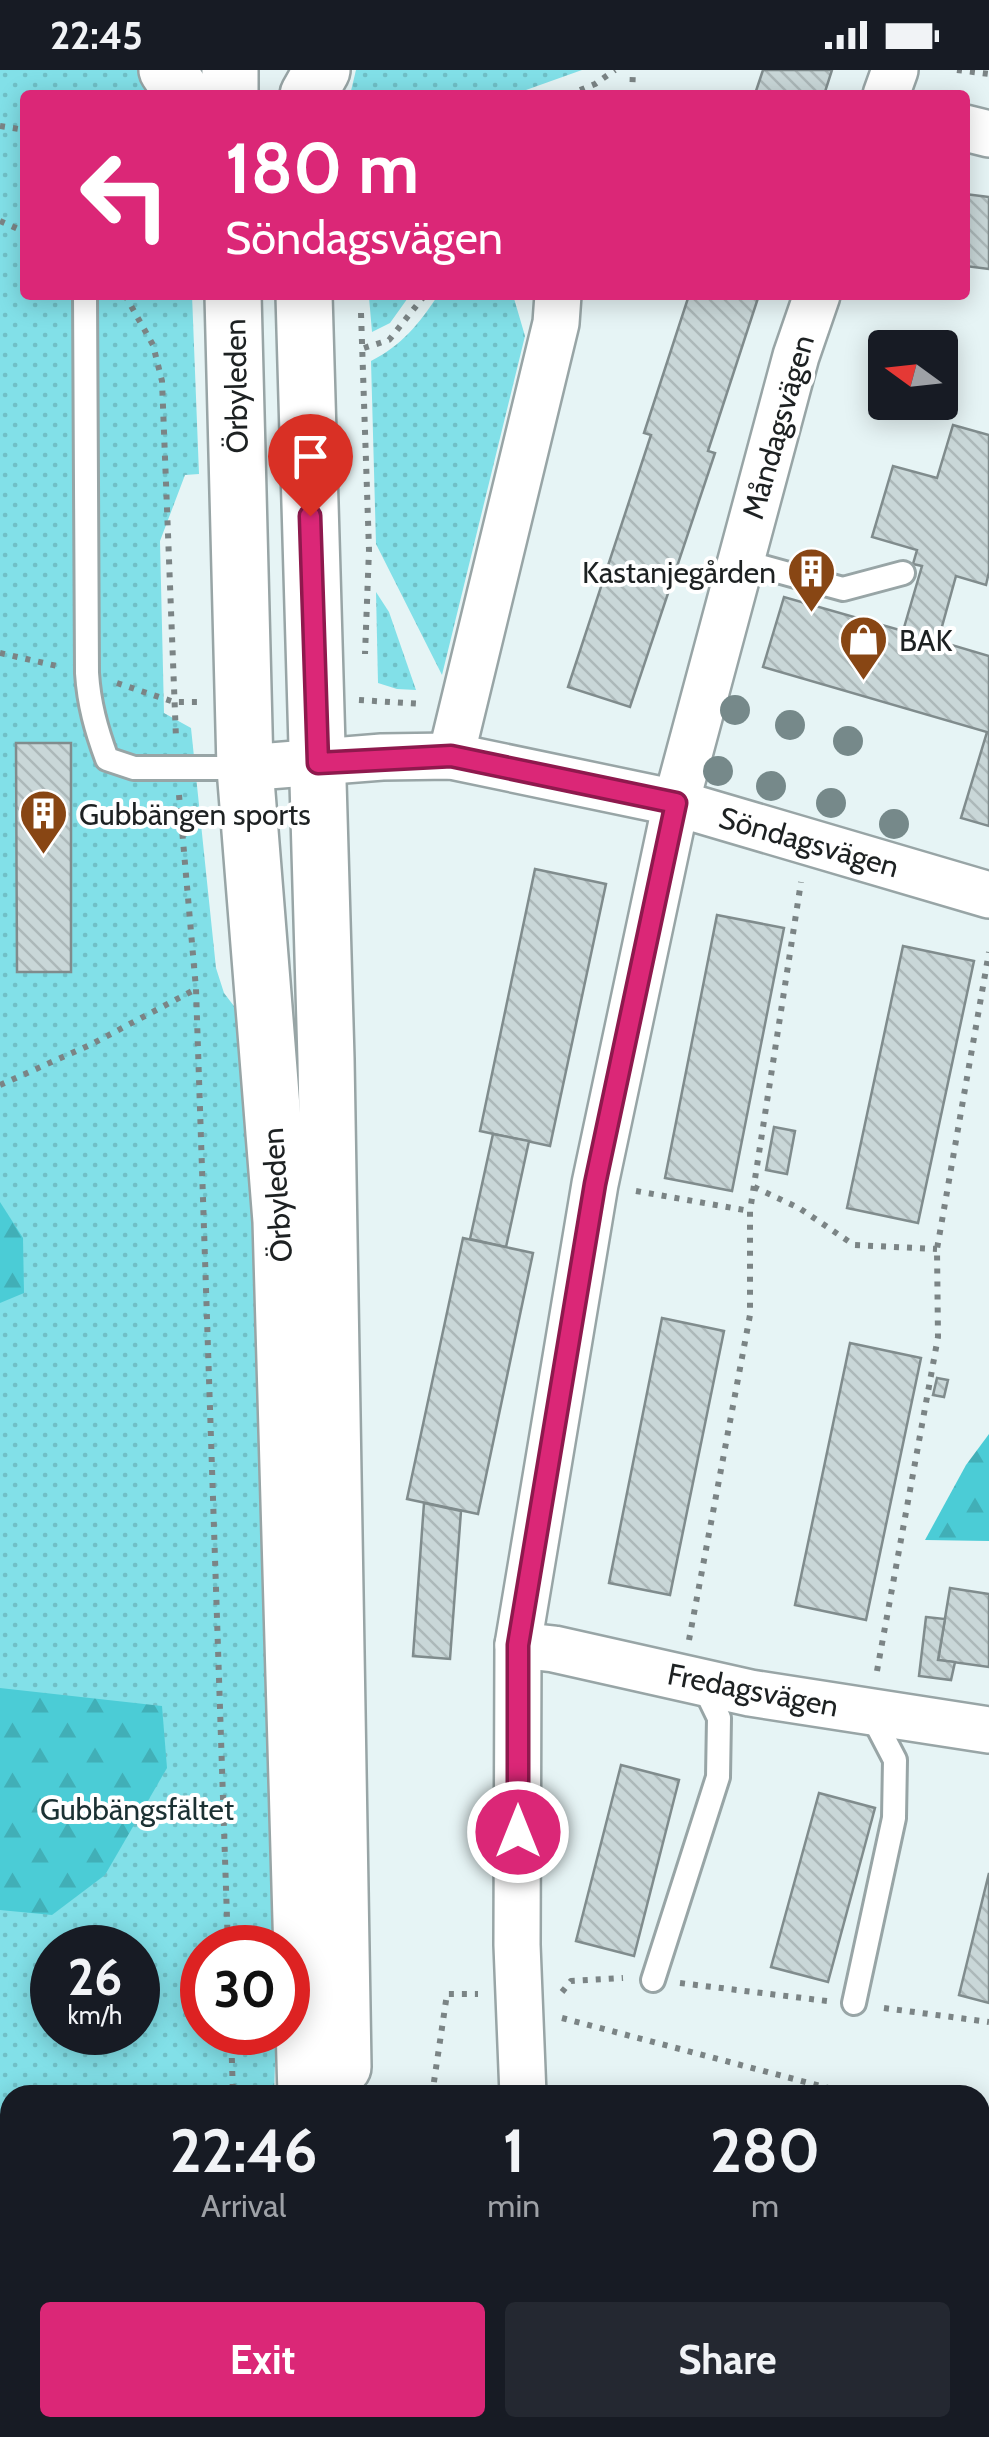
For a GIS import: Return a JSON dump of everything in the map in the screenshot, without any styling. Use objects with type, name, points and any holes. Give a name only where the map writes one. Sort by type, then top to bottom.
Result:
[{"type":"main road","name":"Örbyleden","points":[[234,300],[245,768],[281,1221],[306,2085]]},
{"type":"main road","name":"Örbyleden","points":[[304,300],[318,763],[344,2085]]},
{"type":"street","points":[[451,756],[556,323],[558,300]]},
{"type":"street","name":"Måndagsvägen","points":[[523,2085],[532,2010],[518,1645],[595,1184],[676,803],[796,356],[815,300]]},
{"type":"street","name":"Söndagsvägen","points":[[245,768],[451,756],[676,803],[989,894]]},
{"type":"street","name":"Fredagsvägen","points":[[518,1645],[701,1682],[989,1730]]},
{"type":"lane","points":[[85,300],[90,708],[107,758],[134,768],[245,768]]},
{"type":"lane","points":[[740,561],[844,589],[903,573]]},
{"type":"lane","points":[[653,1980],[718,1777],[719,1718],[701,1682]]},
{"type":"lane","points":[[854,2004],[894,1818],[895,1760],[870,1712]]},
{"type":"path","points":[[580,90],[614,70]]},
{"type":"path","points":[[958,70],[989,74]]},
{"type":"path","points":[[129,300],[153,345],[162,382],[177,771],[196,989],[227,1925]]},
{"type":"path","points":[[364,348],[390,340],[421,300]]},
{"type":"path","points":[[361,312],[369,550],[365,663]]},
{"type":"path","points":[[363,700],[364,682]]},
{"type":"path","points":[[701,1682],[688,1637],[750,1315],[750,1211],[807,841]]},
{"type":"path","points":[[870,1712],[938,1337],[937,1249],[989,952]]},
{"type":"path","points":[[0,1085],[90,1045],[196,989]]},
{"type":"path","points":[[595,1184],[750,1211]]},
{"type":"path","points":[[754,1186],[799,1208],[854,1244],[937,1249]]},
{"type":"path","points":[[532,2010],[570,1981],[629,1977],[989,2022]]},
{"type":"path","points":[[433,2085],[447,1994],[487,1994],[532,2010],[817,2085]]},
{"type":"path","points":[[232,2055],[233,2085]]},
{"type":"green space","name":"Gubbängsfältet","points":[[0,70],[138,70],[156,90],[20,90],[20,300],[192,300],[199,474],[185,475],[160,541],[164,713],[191,728],[216,968],[224,993],[240,1014],[254,1189],[275,1925],[180,1925],[180,2055],[275,2055],[274,2085],[0,2085]]},
{"type":"green space","points":[[356,70],[582,70],[526,90],[351,90]]},
{"type":"green space","points":[[369,300],[406,300],[390,323],[372,332]]},
{"type":"green space","points":[[434,300],[514,300],[525,336],[442,675],[376,544],[371,361],[392,348]]},
{"type":"green space","points":[[376,592],[389,612],[416,690],[378,683]]},
{"type":"green space","points":[[0,1202],[23,1238],[24,1293],[0,1303]]},
{"type":"green space","points":[[989,1434],[989,1541],[925,1540],[966,1465]]},
{"type":"green space","points":[[0,1688],[162,1706],[167,1768],[105,1875],[52,1915],[0,1910]]},
{"type":"building","points":[[763,70],[832,70],[826,90],[756,90]]},
{"type":"building","points":[[970,195],[989,197],[989,269],[970,267]]},
{"type":"building","points":[[687,300],[757,300],[708,451],[715,453],[630,707],[568,687],[651,435],[644,433]]},
{"type":"building","name":"Kastanjegården","points":[[953,425],[989,435],[986,585],[956,576],[938,641],[989,656],[989,826],[961,818],[987,732],[763,667],[784,597],[903,631],[922,566],[913,564],[917,550],[872,537],[893,466],[937,478]]},
{"type":"building","name":"Gubbängen sports","points":[[16,743],[71,743],[71,972],[17,972]]},
{"type":"building","points":[[535,869],[606,884],[550,1146],[480,1131]]},
{"type":"building","points":[[717,915],[784,928],[732,1191],[665,1178]]},
{"type":"building","points":[[903,946],[974,961],[918,1223],[847,1208]]},
{"type":"building","points":[[774,1127],[795,1131],[787,1174],[766,1170]]},
{"type":"building","points":[[493,1134],[529,1141],[506,1247],[470,1239]]},
{"type":"building","points":[[463,1238],[533,1253],[478,1514],[407,1499]]},
{"type":"building","points":[[662,1318],[724,1331],[670,1595],[609,1583]]},
{"type":"building","points":[[850,1343],[921,1358],[866,1620],[795,1605]]},
{"type":"building","points":[[937,1378],[948,1380],[944,1397],[933,1395]]},
{"type":"building","points":[[424,1503],[461,1511],[450,1659],[413,1656]]},
{"type":"building","points":[[950,1588],[989,1594],[989,1667],[938,1660]]},
{"type":"building","points":[[926,1617],[945,1619],[938,1660],[955,1662],[951,1680],[919,1676]]},
{"type":"building","points":[[621,1765],[679,1780],[634,1956],[576,1941]]},
{"type":"building","points":[[819,1793],[875,1808],[828,1982],[771,1967]]},
{"type":"building","points":[[989,1873],[989,2003],[959,1995]]},
{"type":"place","name":"Kastanjegården","points":[[811,614]]},
{"type":"place","name":"BAK","points":[[864,682]]},
{"type":"place","name":"Gubbängen sports","points":[[44,856]]},
{"type":"route","points":[[310,516],[318,763],[451,756],[676,803],[595,1184],[518,1645],[518,1832]]}]
